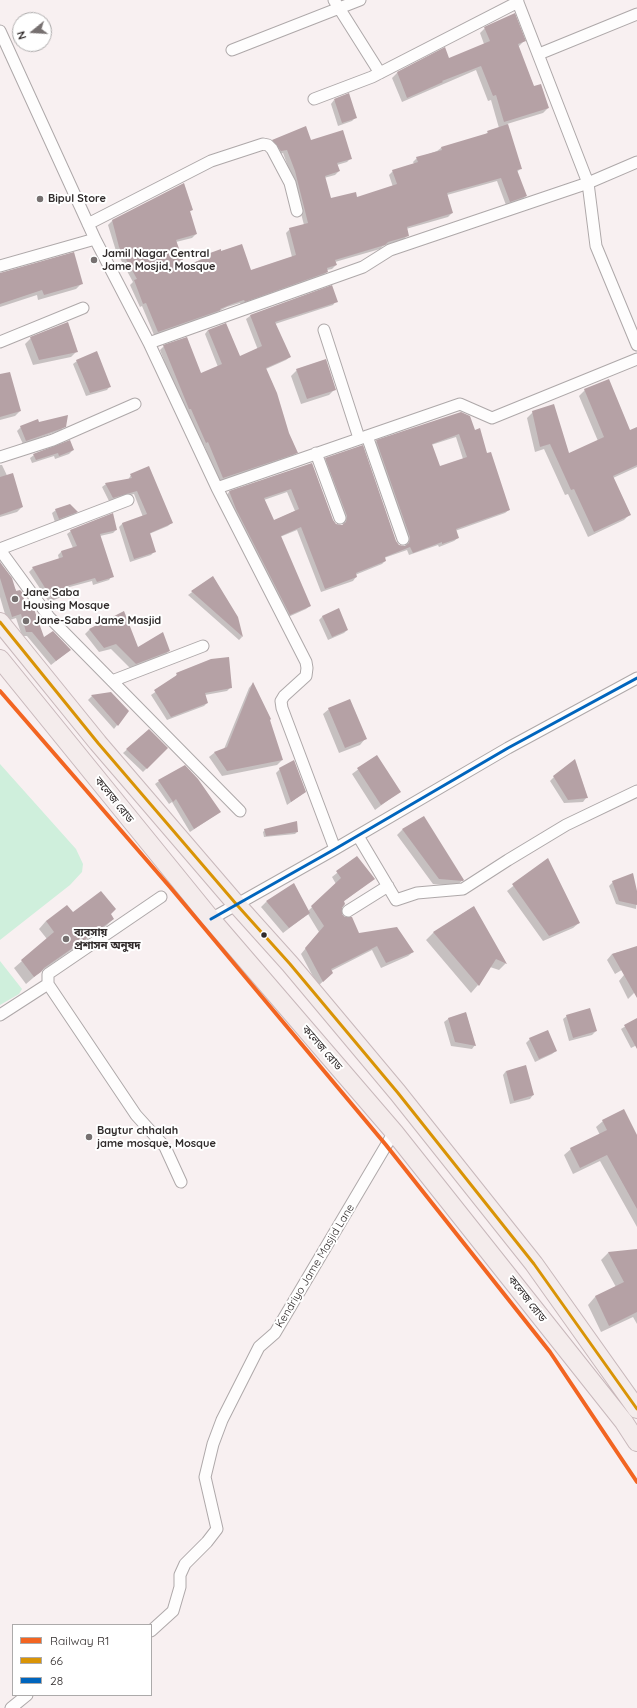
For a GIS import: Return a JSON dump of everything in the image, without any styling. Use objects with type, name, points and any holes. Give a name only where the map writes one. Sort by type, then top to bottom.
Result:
[{"type":"highway","points":[[0,622],[98,743],[237,905],[290,964],[398,1093],[534,1264],[637,1409]]},
{"type":"highway","name":"কলেজ রোড","points":[[0,659],[211,919],[394,1132],[619,1415],[637,1442]]},
{"type":"street","points":[[232,50],[337,4],[360,0]]},
{"type":"street","points":[[314,99],[380,73],[518,1],[588,183],[596,246],[637,345]]},
{"type":"street","points":[[337,4],[380,73]]},
{"type":"street","points":[[539,54],[637,14]]},
{"type":"street","points":[[0,30],[95,239],[149,343],[217,488],[306,662],[308,668],[306,676],[284,696],[281,701],[335,849]]},
{"type":"street","points":[[88,224],[211,160],[263,144],[268,145],[272,149],[290,183],[297,211]]},
{"type":"street","points":[[149,343],[363,267],[390,250],[588,183],[637,162]]},
{"type":"street","points":[[0,266],[95,239]]},
{"type":"street","points":[[0,342],[83,308]]},
{"type":"street","points":[[324,330],[363,437],[403,539]]},
{"type":"street","points":[[217,488],[460,404],[492,418],[637,359]]},
{"type":"street","points":[[0,457],[53,440],[135,404]]},
{"type":"street","points":[[316,453],[340,518]]},
{"type":"street","points":[[128,500],[0,549],[49,617],[240,811]]},
{"type":"street","points":[[112,681],[203,646]]},
{"type":"street","points":[[211,919],[358,836],[508,748],[637,678]]},
{"type":"street","points":[[358,836],[396,900],[417,893],[463,889],[566,825],[637,791]]},
{"type":"street","points":[[348,911],[388,886]]},
{"type":"street","points":[[161,897],[48,974],[48,984],[136,1115],[165,1147],[180,1182]]},
{"type":"street","points":[[0,1014],[48,984]]},
{"type":"street","name":"Kendriyo Jame Masjid Lane","points":[[152,1630],[173,1611],[178,1598],[180,1575],[185,1564],[207,1542],[217,1529],[206,1477],[213,1444],[222,1420],[259,1347],[275,1333],[394,1132]]},
{"type":"street","points":[[11,1708],[26,1696]]},
{"type":"green space","points":[[0,764],[76,849],[83,864],[82,872],[70,885],[0,940]]},
{"type":"green space","points":[[0,961],[22,989],[19,994],[0,1005]]},
{"type":"building","points":[[515,13],[526,41],[518,44],[534,86],[541,84],[549,108],[504,122],[496,95],[493,96],[481,66],[442,81],[443,82],[407,98],[397,72],[445,47],[449,58],[490,41],[484,27]]},
{"type":"building","points":[[349,93],[357,118],[342,123],[334,99]]},
{"type":"building","points":[[508,124],[522,169],[517,170],[527,196],[510,202],[501,178],[447,193],[453,213],[407,227],[409,236],[335,260],[337,265],[327,268],[328,272],[245,302],[244,300],[232,304],[220,309],[221,310],[158,332],[146,303],[143,304],[134,280],[137,279],[119,247],[112,220],[184,183],[193,210],[190,211],[197,234],[176,240],[185,266],[211,256],[210,253],[242,244],[251,270],[296,255],[289,228],[308,223],[295,171],[287,150],[281,151],[272,140],[306,126],[311,140],[343,130],[352,159],[337,163],[340,171],[325,176],[331,198],[356,192],[357,197],[397,184],[392,170],[418,162],[416,157],[442,150],[441,147],[488,133],[487,131]]},
{"type":"building","points":[[74,252],[83,284],[44,295],[42,290],[0,304],[0,273]]},
{"type":"building","points":[[332,285],[338,302],[275,322],[291,357],[266,368],[277,393],[289,433],[298,453],[223,478],[208,442],[206,443],[191,409],[189,409],[163,345],[187,337],[201,373],[222,364],[208,330],[226,323],[240,356],[262,346],[250,315]]},
{"type":"building","points":[[68,322],[78,352],[39,360],[30,337]]},
{"type":"building","points":[[97,351],[111,387],[90,393],[76,360]]},
{"type":"building","points":[[326,359],[336,390],[307,399],[296,369]]},
{"type":"building","points":[[10,372],[21,411],[0,417],[0,374]]},
{"type":"building","points":[[609,379],[630,430],[637,427],[637,465],[613,476],[631,515],[594,532],[574,489],[571,490],[550,444],[540,447],[532,411],[554,404],[569,453],[604,437],[584,389]]},
{"type":"building","points":[[461,412],[470,416],[475,430],[480,428],[487,453],[491,452],[510,510],[456,529],[459,538],[442,544],[442,542],[413,553],[410,547],[385,557],[386,561],[356,573],[357,577],[325,589],[301,527],[281,536],[311,606],[290,615],[236,509],[229,491],[312,463],[333,520],[336,524],[342,525],[346,522],[347,516],[325,458],[363,445],[396,541],[399,545],[405,546],[409,543],[410,537],[376,440]],"holes":[[[459,434],[467,457],[440,466],[432,444]],[[291,489],[299,509],[274,520],[264,498]]]},
{"type":"building","points":[[68,415],[66,427],[26,441],[20,426],[38,419],[39,422]]},
{"type":"building","points":[[70,440],[74,450],[59,456],[58,453],[36,460],[33,454]]},
{"type":"building","points":[[149,466],[173,523],[150,533],[156,552],[134,559],[122,523],[147,514],[137,491],[113,498],[105,483],[132,478],[130,474]]},
{"type":"building","points":[[13,473],[23,507],[0,515],[0,477]]},
{"type":"building","points":[[70,504],[78,512],[59,519],[55,509]]},
{"type":"building","points":[[113,513],[117,530],[100,534],[114,577],[97,582],[95,578],[67,586],[69,593],[52,599],[32,567],[63,557],[61,551],[77,546],[70,530]]},
{"type":"building","points":[[0,562],[12,578],[16,591],[20,590],[22,592],[27,610],[34,608],[44,637],[53,631],[71,650],[56,661],[32,632],[26,632],[21,614],[12,617],[0,578]]},
{"type":"building","points":[[213,576],[238,617],[243,637],[191,591]]},
{"type":"building","points":[[339,608],[348,630],[332,637],[322,616]]},
{"type":"building","points":[[124,611],[138,647],[163,632],[170,651],[136,664],[116,644],[104,648],[89,629]]},
{"type":"building","points":[[229,657],[232,688],[205,693],[208,703],[171,717],[154,690],[177,675],[176,673],[211,659]]},
{"type":"building","points":[[253,682],[271,719],[270,720],[283,760],[227,771],[214,752],[227,747]]},
{"type":"building","points":[[111,692],[129,711],[118,726],[91,695]]},
{"type":"building","points":[[350,699],[367,739],[345,748],[328,708]]},
{"type":"building","points":[[149,729],[168,748],[147,769],[126,749]]},
{"type":"building","points":[[377,755],[401,792],[381,805],[357,768]]},
{"type":"building","points":[[575,759],[588,798],[568,800],[553,776]]},
{"type":"building","points":[[294,760],[306,792],[291,802],[279,768]]},
{"type":"building","points":[[185,765],[198,779],[221,812],[194,829],[176,799],[173,802],[158,780]]},
{"type":"building","points":[[424,816],[464,880],[463,881],[439,879],[402,829]]},
{"type":"building","points":[[297,821],[298,832],[266,836],[264,829]]},
{"type":"building","points":[[357,856],[375,879],[344,901],[345,904],[342,908],[342,914],[345,917],[352,917],[359,933],[397,927],[414,952],[386,963],[377,946],[331,969],[333,973],[323,982],[305,948],[324,926],[311,906],[341,878],[336,871]]},
{"type":"building","points":[[548,858],[580,923],[549,936],[512,884]]},
{"type":"building","points":[[633,873],[637,891],[637,905],[619,901],[612,881]]},
{"type":"building","points":[[294,883],[310,913],[289,928],[266,901]]},
{"type":"building","name":"ব্যবসায় প্রশাসন অনুষদ","points":[[101,891],[116,909],[111,914],[114,919],[44,968],[34,977],[21,960],[54,932],[46,921],[67,905],[73,912]]},
{"type":"building","points":[[474,906],[507,964],[496,959],[479,986],[433,932]]},
{"type":"building","points":[[637,946],[637,998],[612,954]]},
{"type":"building","points":[[590,1008],[597,1031],[573,1038],[566,1015]]},
{"type":"building","points":[[466,1012],[476,1046],[455,1042],[448,1018]]},
{"type":"building","points":[[637,1018],[637,1049],[624,1025]]},
{"type":"building","points":[[548,1030],[557,1051],[539,1059],[529,1038]]},
{"type":"building","points":[[526,1065],[534,1095],[514,1101],[506,1071]]},
{"type":"building","points":[[624,1109],[637,1135],[637,1209],[607,1155],[580,1168],[570,1148],[607,1130],[602,1120]]},
{"type":"building","points":[[637,1249],[637,1312],[609,1326],[595,1296],[624,1282],[608,1252]]},
{"type":"rail line","name":"R1","points":[[0,691],[170,887],[386,1145],[550,1352],[637,1482]]},
{"type":"transit line","name":"66","points":[[0,622],[98,743],[237,905],[290,964],[398,1093],[534,1264],[637,1409]]},
{"type":"transit line","name":"28","points":[[211,919],[335,849],[508,748],[637,678]]},
{"type":"place","name":"Bipul Store","points":[[40,199]]},
{"type":"place","name":"Jamil Nagar Central Jame Mosjid, Mosque","points":[[94,260]]},
{"type":"place","name":"Jane Saba Housing Mosque","points":[[15,599]]},
{"type":"place","name":"Jane-Saba Jame Masjid","points":[[26,621]]},
{"type":"place","name":"ব্যবসায় প্রশাসন অনুষদ","points":[[66,939]]},
{"type":"place","name":"Baytur chhalah jame mosque, Mosque","points":[[89,1137]]}]
